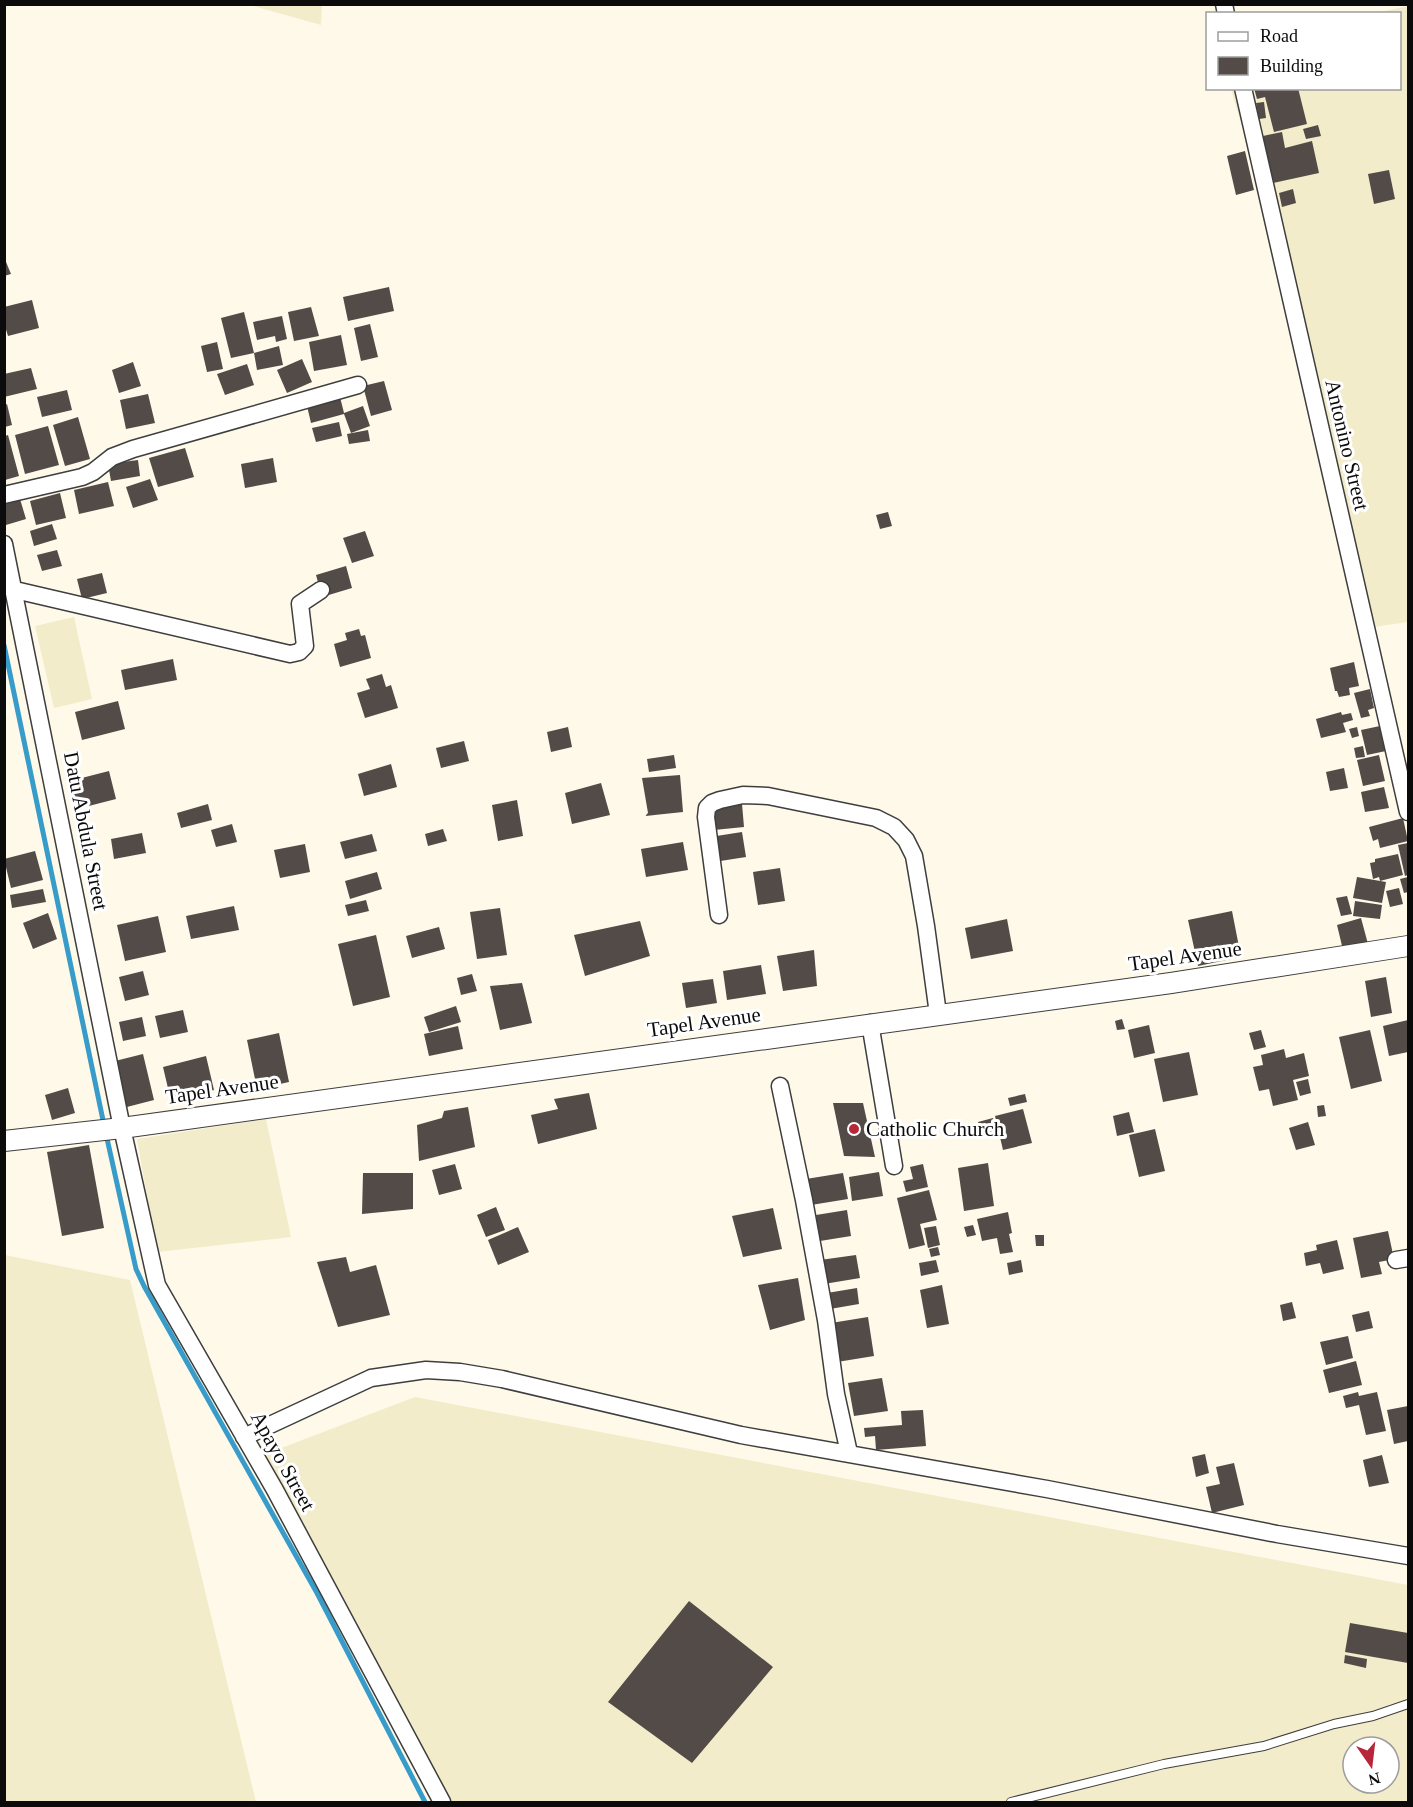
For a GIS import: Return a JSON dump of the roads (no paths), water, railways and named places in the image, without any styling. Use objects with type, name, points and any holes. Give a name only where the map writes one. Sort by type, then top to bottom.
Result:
[{"type":"street","name":"Antonino Street","points":[[1243,90],[1408,812]]},
{"type":"street","points":[[4,495],[82,477],[93,472],[112,457],[358,385]]},
{"type":"street","name":"Datu Abdula Street","points":[[4,544],[122,1128]]},
{"type":"street","points":[[15,591],[290,654],[299,652],[304,646],[300,604],[321,590]]},
{"type":"street","points":[[719,915],[706,817],[707,808],[712,803],[743,795],[768,796],[876,818],[894,827],[906,840],[914,856],[938,1014]]},
{"type":"street","name":"Tapel Avenue","points":[[4,1141],[122,1128],[1171,983],[1408,946]]},
{"type":"street","points":[[870,1023],[894,1166]]},
{"type":"street","points":[[780,1086],[804,1200],[826,1320],[836,1394],[849,1453]]},
{"type":"street","name":"Apayo Street","points":[[122,1128],[158,1285],[274,1490],[442,1803]]},
{"type":"street","points":[[244,1437],[371,1378],[426,1370],[460,1372],[502,1379],[741,1435],[1408,1556]]},
{"type":"lane","points":[[1011,1803],[1164,1764],[1264,1746],[1408,1704]]},
{"type":"waterway","points":[[4,645],[104,1125]]},
{"type":"waterway","points":[[106,1134],[136,1269],[144,1286],[317,1593],[425,1802]]},
{"type":"place","name":"Catholic Church","points":[[854,1129]]}]
